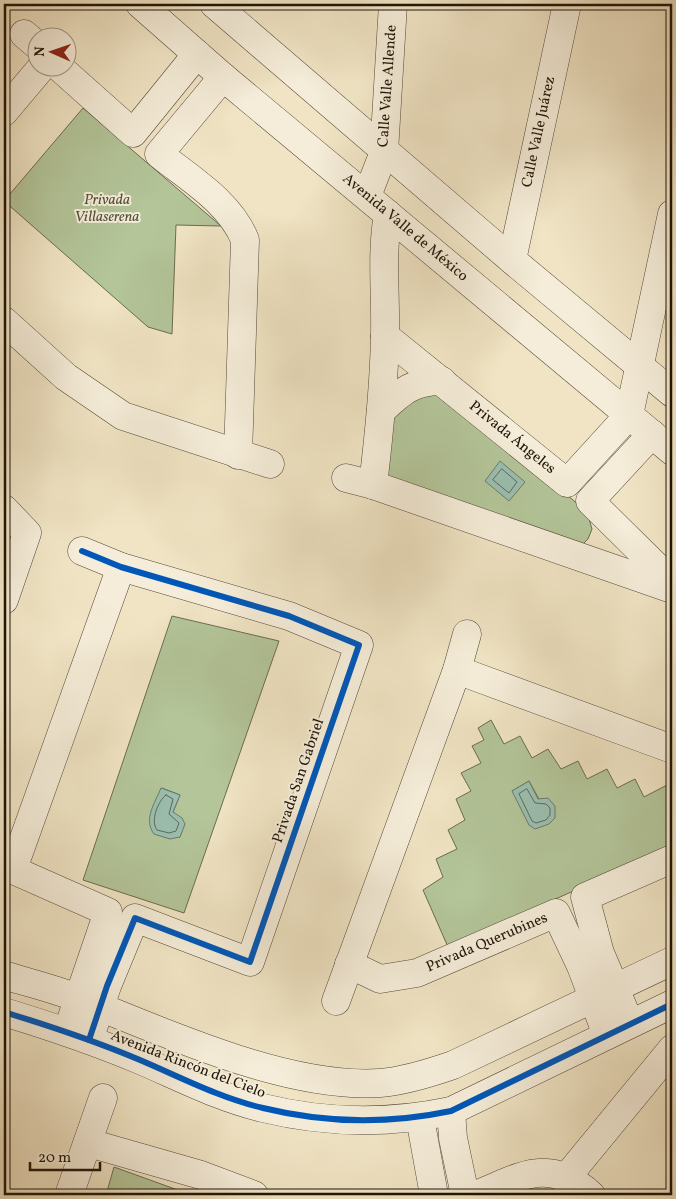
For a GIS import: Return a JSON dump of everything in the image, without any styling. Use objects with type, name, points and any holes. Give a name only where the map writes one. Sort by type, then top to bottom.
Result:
[{"type":"street","name":"Avenida Valle de México","points":[[140,4],[223,77],[662,442]]},
{"type":"street","points":[[214,4],[384,152],[641,365],[672,393]]},
{"type":"street","name":"Calle Valle Allende","points":[[367,196],[384,152],[393,4]]},
{"type":"street","name":"Calle Valle Juárez","points":[[512,260],[567,4]]},
{"type":"street","points":[[71,78],[133,133],[197,54]]},
{"type":"street","points":[[223,77],[159,154],[226,208],[240,227],[245,240],[238,454]]},
{"type":"street","points":[[4,112],[33,78]]},
{"type":"street","points":[[374,485],[382,411],[385,336],[384,235],[388,214]]},
{"type":"street","points":[[629,415],[672,214]]},
{"type":"street","points":[[4,321],[66,377],[122,416],[270,464]]},
{"type":"street","name":"Privada Ángeles","points":[[385,336],[567,483],[629,415]]},
{"type":"street","points":[[382,411],[412,386],[423,381],[442,381]]},
{"type":"street","points":[[662,442],[590,501],[672,582]]},
{"type":"street","points":[[346,478],[374,485],[672,589]]},
{"type":"street","points":[[4,509],[27,534],[4,600]]},
{"type":"street","points":[[572,553],[588,551],[596,542],[606,516]]},
{"type":"street","name":"Privada San Gabriel","points":[[82,551],[121,566],[289,616],[358,645],[250,962],[135,918],[89,1003]]},
{"type":"street","name":"Privada San Gabriel","points":[[78,1036],[89,1003],[108,912],[8,868],[121,566]]},
{"type":"street","points":[[336,1001],[457,670],[467,634]]},
{"type":"street","points":[[457,670],[672,749]]},
{"type":"street","name":"Privada Querubines","points":[[603,993],[600,953],[585,897],[672,859]]},
{"type":"street","name":"Privada Querubines","points":[[349,964],[380,979],[416,974],[556,913],[581,966],[603,993],[618,1029]]},
{"type":"street","name":"Avenida Rincón del Cielo","points":[[4,975],[89,1003],[233,1057],[293,1075],[332,1081],[380,1083],[422,1075],[454,1066],[672,961]]},
{"type":"street","name":"Avenida Rincón del Cielo","points":[[4,1012],[78,1036],[202,1087],[260,1108],[291,1115],[365,1121],[420,1118],[451,1111],[672,1004]]},
{"type":"street","points":[[566,1178],[672,1049]]},
{"type":"street","points":[[69,1195],[89,1143],[103,1098]]},
{"type":"street","points":[[451,1111],[464,1195]]},
{"type":"street","points":[[420,1118],[434,1195]]},
{"type":"street","points":[[89,1143],[201,1175],[254,1195]]},
{"type":"street","points":[[474,1195],[534,1172],[566,1178],[591,1195]]},
{"type":"green space","name":"Privada Villaserena","points":[[83,108],[221,226],[176,225],[172,334],[148,327],[4,201]]},
{"type":"green space","points":[[403,385],[451,395],[587,512],[592,529],[588,539],[580,547],[379,474],[384,406]]},
{"type":"green space","points":[[172,616],[279,641],[184,913],[83,880]],"holes":[[[162,788],[180,795],[173,812],[182,830],[180,837],[175,837]]]},
{"type":"green space","points":[[491,720],[504,744],[520,736],[532,758],[548,749],[561,769],[578,761],[587,779],[607,769],[617,788],[635,779],[644,797],[667,785],[672,794],[672,847],[448,947],[423,890],[443,877],[436,859],[457,849],[448,830],[465,820],[456,799],[471,791],[461,773],[481,763],[472,746],[484,740],[478,728]],"holes":[[[529,781],[539,799],[512,791]]]},
{"type":"green space","points":[[114,1167],[186,1193],[193,1195],[106,1195]]},
{"type":"green space","points":[[540,1190],[561,1195],[517,1195]]},
{"type":"water","points":[[500,461],[525,482],[509,501],[485,481]]},
{"type":"water","points":[[529,781],[538,799],[548,798],[555,806],[555,818],[549,824],[535,829],[529,825],[512,791]]},
{"type":"water","points":[[161,788],[180,795],[173,812],[182,818],[185,824],[180,837],[170,839],[154,834],[151,828],[151,811]]},
{"type":"cycle path","points":[[82,551],[121,567],[289,616],[359,645],[250,962],[135,918],[107,986],[89,1040]]},
{"type":"cycle path","points":[[4,1012],[106,1046],[216,1093],[247,1104],[309,1117],[380,1120],[451,1111],[672,1004]]}]
